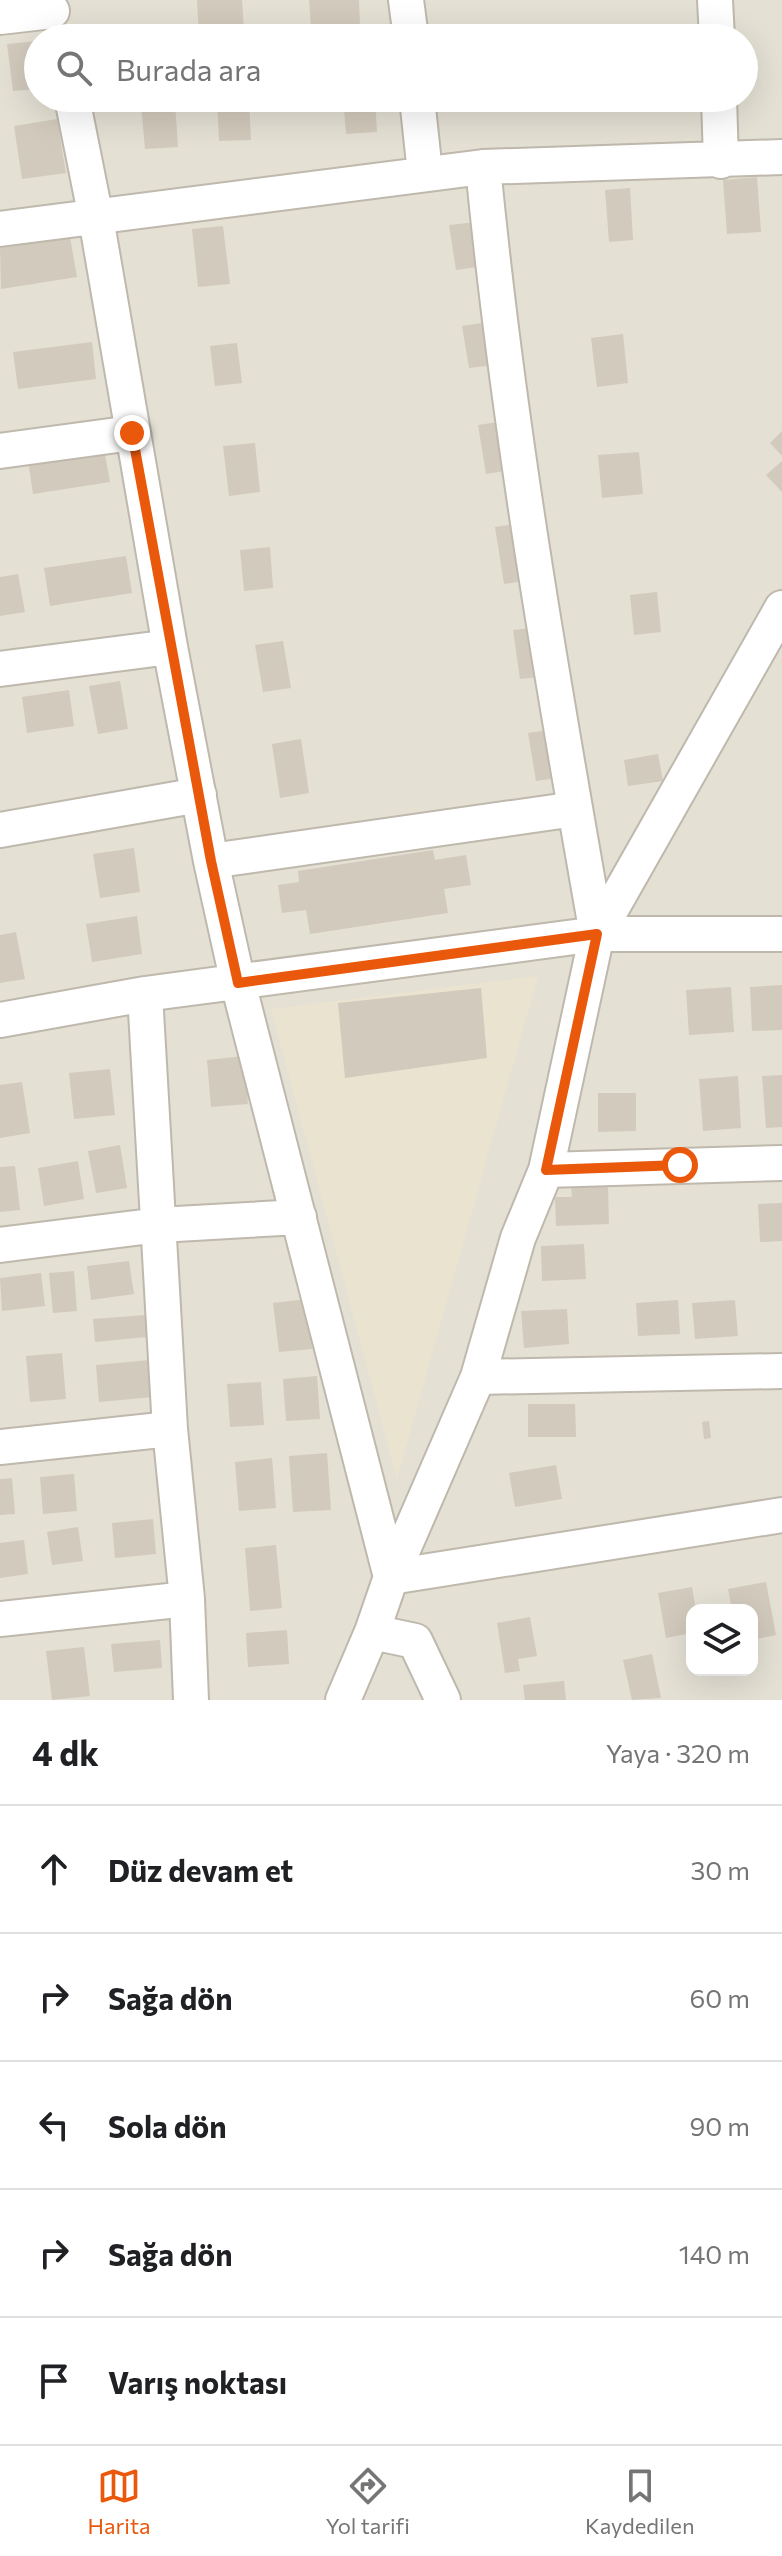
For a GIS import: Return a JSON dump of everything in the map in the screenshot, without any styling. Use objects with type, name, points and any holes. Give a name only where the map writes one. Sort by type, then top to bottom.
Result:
[{"type":"street","points":[[406,0],[409,24]]},
{"type":"street","points":[[715,0],[716,24]]},
{"type":"street","points":[[0,17],[53,16]]},
{"type":"street","points":[[75,112],[211,861],[238,983],[391,1577]]},
{"type":"street","points":[[418,112],[425,173]]},
{"type":"street","points":[[719,112],[721,161]]},
{"type":"street","points":[[0,229],[483,167],[782,157]]},
{"type":"street","points":[[483,167],[498,318],[526,519],[597,934]]},
{"type":"street","points":[[0,451],[132,433]]},
{"type":"street","points":[[343,1700],[391,1577],[478,1377],[518,1238],[546,1170],[597,934],[782,608]]},
{"type":"street","points":[[0,669],[170,647]]},
{"type":"street","points":[[0,830],[199,795]]},
{"type":"street","points":[[211,861],[575,809]]},
{"type":"street","points":[[0,1020],[145,994],[597,934],[782,934]]},
{"type":"street","points":[[145,994],[170,1429],[187,1599],[191,1700]]},
{"type":"street","points":[[546,1170],[782,1163]]},
{"type":"street","points":[[0,1245],[159,1225],[299,1217]]},
{"type":"street","points":[[478,1377],[782,1371]]},
{"type":"street","points":[[0,1447],[170,1429]]},
{"type":"street","points":[[391,1577],[782,1515]]},
{"type":"street","points":[[0,1619],[187,1599]]},
{"type":"street","points":[[372,1632],[415,1641],[443,1700]]},
{"type":"shaded area","points":[[0,0],[782,0],[782,1700],[0,1700]]},
{"type":"shaded area","points":[[538,976],[397,1479],[271,1009]]},
{"type":"building","points":[[197,0],[242,0],[244,24],[198,24]]},
{"type":"building","points":[[309,0],[359,0],[360,24],[311,24]]},
{"type":"building","points":[[24,42],[24,90],[13,91],[7,44]]},
{"type":"building","points":[[142,112],[176,112],[178,147],[145,149]]},
{"type":"building","points":[[218,112],[250,112],[251,140],[219,141]]},
{"type":"building","points":[[344,112],[376,112],[377,132],[346,134]]},
{"type":"building","points":[[57,119],[66,173],[22,179],[14,126]]},
{"type":"building","points":[[757,177],[761,232],[727,234],[723,180]]},
{"type":"building","points":[[630,188],[633,240],[609,242],[605,190]]},
{"type":"building","points":[[477,222],[484,266],[456,270],[449,225]]},
{"type":"building","points":[[223,226],[230,284],[198,287],[192,229]]},
{"type":"building","points":[[70,237],[77,277],[1,289],[0,248]]},
{"type":"building","points":[[495,321],[501,364],[469,368],[462,326]]},
{"type":"building","points":[[623,334],[628,383],[597,387],[591,338]]},
{"type":"building","points":[[92,342],[96,379],[18,389],[13,352]]},
{"type":"building","points":[[237,343],[242,383],[215,386],[210,346]]},
{"type":"building","points":[[511,420],[519,469],[486,474],[478,425]]},
{"type":"building","points":[[782,431],[782,456],[770,443]]},
{"type":"building","points":[[255,443],[260,492],[229,496],[223,446]]},
{"type":"building","points":[[104,449],[110,482],[33,494],[28,461]]},
{"type":"building","points":[[639,452],[643,494],[602,498],[598,455]]},
{"type":"building","points":[[782,461],[782,492],[766,475]]},
{"type":"building","points":[[522,523],[531,580],[504,584],[495,527]]},
{"type":"building","points":[[270,547],[273,588],[244,591],[240,550]]},
{"type":"building","points":[[126,556],[132,593],[50,606],[44,568]]},
{"type":"building","points":[[18,574],[25,612],[0,616],[0,577]]},
{"type":"building","points":[[657,592],[661,632],[634,635],[630,595]]},
{"type":"building","points":[[541,627],[548,676],[520,679],[513,630]]},
{"type":"building","points":[[283,641],[291,688],[263,692],[255,645]]},
{"type":"building","points":[[120,681],[128,729],[98,734],[89,686]]},
{"type":"building","points":[[69,690],[74,726],[27,733],[22,697]]},
{"type":"building","points":[[555,729],[563,777],[536,781],[528,733]]},
{"type":"building","points":[[301,739],[309,793],[280,798],[272,744]]},
{"type":"building","points":[[658,754],[663,781],[628,786],[624,760]]},
{"type":"building","points":[[134,848],[140,892],[100,898],[93,854]]},
{"type":"building","points":[[433,850],[435,860],[466,855],[471,885],[444,889],[448,913],[310,934],[306,910],[282,913],[278,885],[299,882],[298,871]]},
{"type":"building","points":[[137,916],[142,954],[92,962],[86,924]]},
{"type":"building","points":[[16,932],[25,979],[0,983],[0,935]]},
{"type":"building","points":[[782,985],[782,1030],[752,1031],[750,987]]},
{"type":"building","points":[[731,987],[734,1032],[689,1035],[686,990]]},
{"type":"building","points":[[481,988],[487,1058],[345,1078],[338,1003]]},
{"type":"building","points":[[244,1056],[248,1104],[211,1107],[207,1060]]},
{"type":"building","points":[[110,1069],[115,1115],[74,1119],[69,1073]]},
{"type":"building","points":[[782,1075],[782,1127],[766,1128],[762,1076]]},
{"type":"building","points":[[738,1076],[741,1128],[703,1131],[699,1079]]},
{"type":"building","points":[[22,1082],[30,1133],[0,1138],[0,1085]]},
{"type":"building","points":[[598,1093],[636,1093],[636,1131],[598,1132]]},
{"type":"building","points":[[120,1145],[127,1188],[96,1193],[88,1151]]},
{"type":"building","points":[[78,1161],[84,1199],[44,1206],[38,1168]]},
{"type":"building","points":[[15,1166],[20,1210],[0,1212],[0,1167]]},
{"type":"building","points":[[608,1185],[609,1224],[556,1226],[555,1197],[572,1197],[571,1187]]},
{"type":"building","points":[[782,1203],[782,1241],[760,1242],[758,1204]]},
{"type":"building","points":[[584,1244],[586,1279],[542,1281],[541,1246]]},
{"type":"building","points":[[129,1261],[134,1294],[91,1300],[87,1266]]},
{"type":"building","points":[[74,1271],[77,1311],[53,1313],[49,1273]]},
{"type":"building","points":[[41,1273],[45,1306],[2,1311],[0,1278]]},
{"type":"building","points":[[307,1299],[312,1349],[279,1352],[273,1303]]},
{"type":"building","points":[[678,1300],[680,1334],[638,1336],[636,1303]]},
{"type":"building","points":[[735,1300],[738,1336],[695,1339],[692,1303]]},
{"type":"building","points":[[567,1309],[569,1344],[524,1348],[521,1311]]},
{"type":"building","points":[[145,1315],[147,1337],[95,1342],[93,1319]]},
{"type":"building","points":[[62,1353],[66,1399],[30,1402],[26,1356]]},
{"type":"building","points":[[150,1360],[153,1397],[99,1402],[96,1365]]},
{"type":"building","points":[[317,1376],[320,1419],[286,1421],[283,1379]]},
{"type":"building","points":[[261,1382],[264,1425],[230,1427],[227,1384]]},
{"type":"building","points":[[528,1404],[575,1404],[576,1437],[528,1437]]},
{"type":"building","points":[[709,1421],[711,1438],[704,1439],[702,1422]]},
{"type":"building","points":[[327,1453],[331,1510],[293,1512],[289,1456]]},
{"type":"building","points":[[272,1458],[276,1508],[239,1511],[235,1462]]},
{"type":"building","points":[[556,1465],[562,1499],[515,1507],[509,1473]]},
{"type":"building","points":[[74,1474],[77,1511],[43,1514],[40,1477]]},
{"type":"building","points":[[12,1478],[15,1514],[0,1515],[0,1479]]},
{"type":"building","points":[[153,1519],[156,1554],[115,1558],[112,1523]]},
{"type":"building","points":[[78,1527],[83,1561],[52,1565],[47,1532]]},
{"type":"building","points":[[24,1540],[28,1574],[0,1578],[0,1543]]},
{"type":"building","points":[[276,1545],[282,1608],[250,1611],[245,1548]]},
{"type":"building","points":[[766,1582],[776,1635],[758,1639],[758,1604],[731,1604],[728,1589]]},
{"type":"building","points":[[692,1587],[695,1604],[686,1604],[686,1634],[666,1638],[658,1593]]},
{"type":"building","points":[[530,1617],[537,1656],[518,1659],[520,1671],[505,1673],[497,1623]]},
{"type":"building","points":[[287,1630],[289,1664],[248,1667],[246,1633]]},
{"type":"building","points":[[160,1640],[162,1668],[114,1672],[111,1644]]},
{"type":"building","points":[[84,1647],[90,1696],[52,1700],[46,1651]]},
{"type":"building","points":[[652,1654],[661,1698],[632,1700],[623,1660]]},
{"type":"building","points":[[564,1681],[566,1700],[525,1700],[523,1685]]},
{"type":"route","points":[[132,433],[211,861],[238,983],[597,934],[546,1170],[680,1165]]}]
